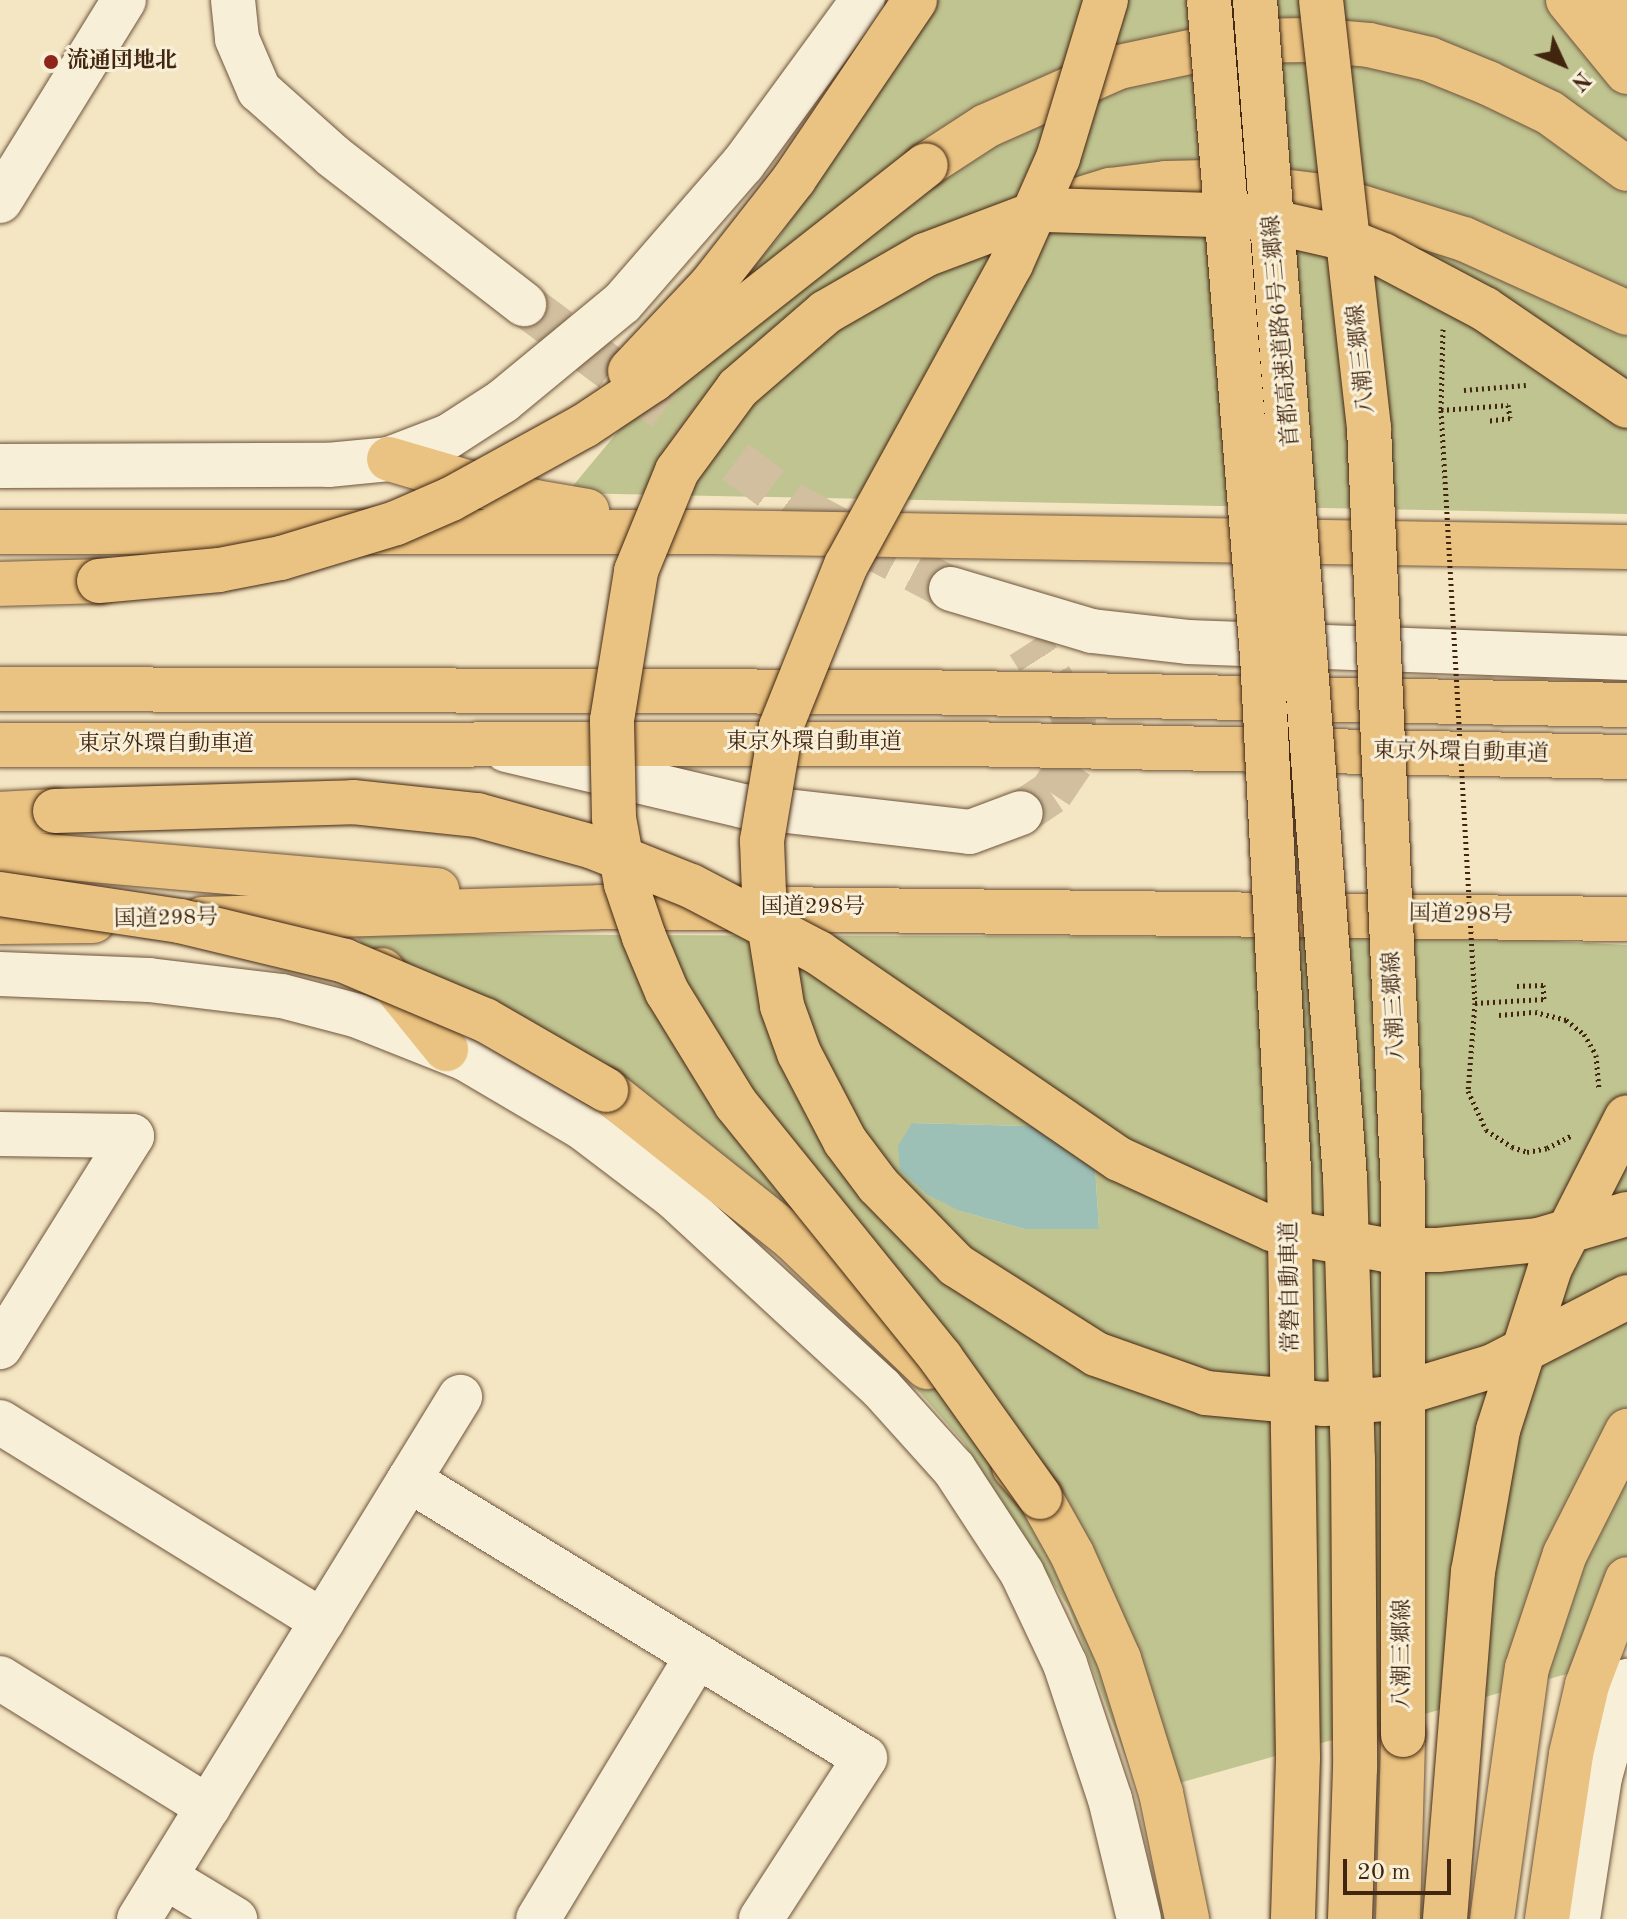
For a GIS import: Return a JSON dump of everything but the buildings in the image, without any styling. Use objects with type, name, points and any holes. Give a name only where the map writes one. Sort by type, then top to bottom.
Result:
[{"type":"main road","points":[[506,469],[586,410],[711,285],[821,142],[915,0]]},
{"type":"main road","points":[[1106,0],[1058,158],[1011,264],[846,565],[781,727],[762,841],[764,893],[782,1006],[799,1053],[845,1141],[878,1185],[956,1265],[1096,1354],[1206,1393],[1324,1404],[1384,1399],[1493,1366],[1627,1297]]},
{"type":"main road","name":"首都高速道路6号三郷線","points":[[1209,0],[1262,656]]},
{"type":"main road","name":"首都高速道路6号三郷線","points":[[1255,0],[1309,662],[1345,1178],[1355,1721],[1350,1919]]},
{"type":"main road","name":"八潮三郷線","points":[[1321,0],[1370,444],[1403,1192],[1403,1735],[1398,1919]]},
{"type":"main road","points":[[1568,0],[1627,72]]},
{"type":"main road","points":[[1606,0],[1627,21]]},
{"type":"main road","points":[[0,582],[99,581],[219,570],[339,543],[438,505],[506,469],[653,380],[926,165],[986,126],[1064,89],[1162,55],[1241,41],[1310,40],[1369,45],[1429,59],[1550,113],[1627,169]]},
{"type":"main road","points":[[1187,1919],[1161,1793],[1119,1659],[1072,1554],[1040,1497],[941,1358],[736,1104],[667,992],[626,884],[614,818],[611,768],[618,664],[636,571],[659,506],[705,429],[780,349],[876,279],[983,230],[1110,190],[1166,183],[1209,182],[1329,197],[1464,239],[1627,313]]},
{"type":"main road","points":[[1045,210],[1247,216],[1335,236],[1383,255],[1472,302],[1627,406]]},
{"type":"main road","points":[[389,459],[535,502],[713,532]]},
{"type":"main road","points":[[0,532],[713,532],[1627,547]]},
{"type":"main road","points":[[1501,545],[1627,570]]},
{"type":"main road","name":"常磐自動車道","points":[[1262,656],[1290,1203],[1298,1758],[1293,1919]]},
{"type":"main road","points":[[0,689],[914,692],[1627,705]]},
{"type":"main road","name":"東京外環自動車道","points":[[0,745],[963,744],[1627,757]]},
{"type":"main road","points":[[0,814],[353,802],[477,815],[536,829],[655,870],[750,915],[870,985],[1119,1159],[1272,1229],[1385,1250],[1438,1250],[1538,1240],[1627,1214]]},
{"type":"main road","points":[[0,852],[151,862],[599,907]]},
{"type":"main road","points":[[0,894],[180,921],[345,961],[421,989],[548,1053],[708,1168],[843,1283],[946,1387],[1040,1497]]},
{"type":"main road","name":"国道298号","points":[[0,922],[338,917],[599,907],[1627,919]]},
{"type":"main road","points":[[338,917],[446,1049]]},
{"type":"main road","points":[[1445,1919],[1473,1572],[1498,1430],[1550,1268],[1611,1112]]},
{"type":"main road","points":[[1492,1919],[1527,1668],[1565,1554],[1627,1431]]},
{"type":"main road","points":[[1547,1919],[1571,1754],[1587,1685],[1627,1579]]},
{"type":"street","points":[[0,201],[124,0]]},
{"type":"street","points":[[233,0],[237,39],[259,90],[403,212],[524,304]]},
{"type":"street","points":[[0,466],[328,465],[389,459],[449,436],[503,401],[622,303],[743,164],[863,0]]},
{"type":"street","points":[[1028,643],[967,596],[1092,631],[1189,642],[1627,658]]},
{"type":"street","points":[[484,744],[743,806],[970,832],[1021,813]]},
{"type":"street","points":[[0,974],[149,980],[282,996],[358,1016],[446,1049],[583,1128],[674,1197],[881,1388],[954,1469],[1022,1573],[1065,1664],[1110,1799],[1139,1919]]},
{"type":"street","points":[[0,1134],[132,1136],[0,1347]]},
{"type":"street","points":[[139,1919],[460,1397]]},
{"type":"street","points":[[0,1422],[322,1621]]},
{"type":"street","points":[[409,1480],[865,1758],[761,1919]]},
{"type":"street","points":[[538,1919],[697,1656]]},
{"type":"street","points":[[0,1678],[208,1807]]},
{"type":"street","points":[[1578,1919],[1600,1777],[1627,1681]]},
{"type":"street","points":[[165,1877],[235,1919]]},
{"type":"path","points":[[1448,315],[1443,328],[1441,410],[1475,1003],[1468,1091],[1486,1130],[1527,1152],[1578,1132]]},
{"type":"path","points":[[1464,390],[1523,387],[1535,378]]},
{"type":"path","points":[[1441,410],[1508,405],[1510,418],[1486,421]]},
{"type":"path","points":[[1475,1003],[1544,999],[1543,985],[1516,986]]},
{"type":"path","points":[[1499,1015],[1535,1012],[1566,1020],[1584,1034],[1601,1073],[1611,1112]]},
{"type":"green space","points":[[938,0],[1627,0],[1627,514],[567,493],[780,236]]},
{"type":"green space","points":[[354,934],[1493,938],[1627,945],[1627,1636],[1613,1661],[1140,1794],[1069,1608],[964,1443],[875,1341],[723,1198],[504,1046],[428,1024]],"holes":[[[912,1123],[1061,1127],[1094,1151],[1099,1229],[1024,1229],[960,1211]]]},
{"type":"water","points":[[912,1123],[1061,1127],[1094,1151],[1099,1229],[1024,1229],[960,1211],[928,1195],[900,1170],[898,1146]]},
{"type":"tunnel","points":[[524,304],[798,508],[951,589]]},
{"type":"tunnel","points":[[1021,813],[1051,793],[1072,762],[1074,715],[1028,643]]},
{"type":"place","name":"流通団地北","points":[[51,62]]}]
